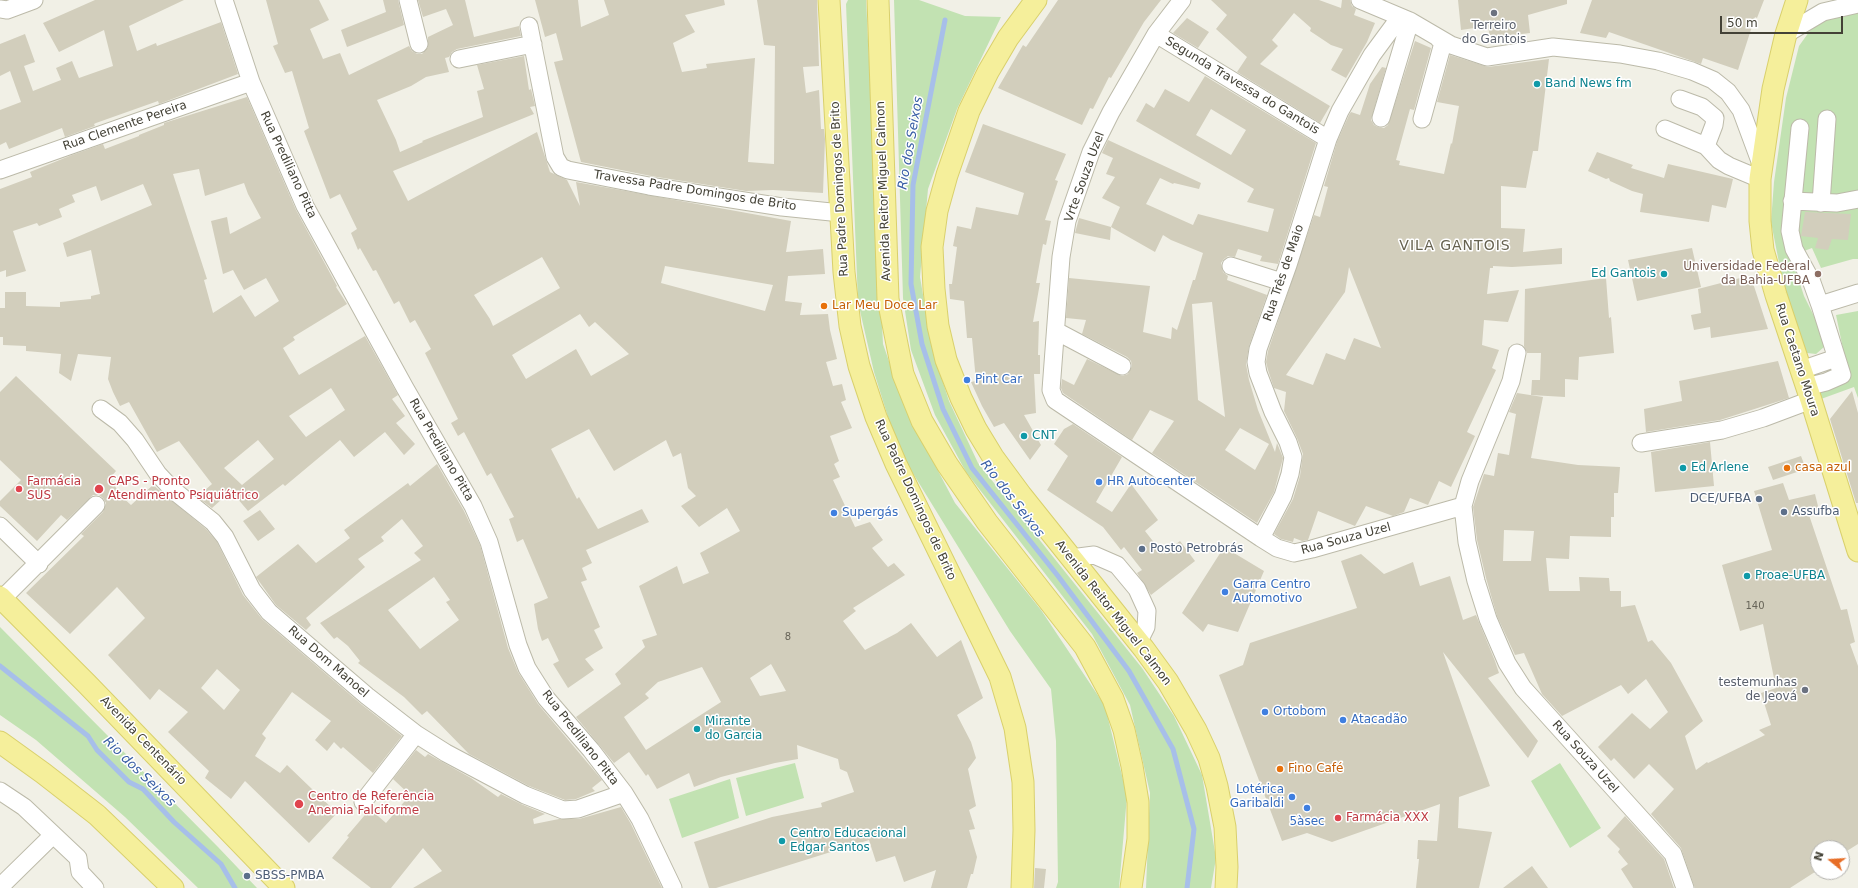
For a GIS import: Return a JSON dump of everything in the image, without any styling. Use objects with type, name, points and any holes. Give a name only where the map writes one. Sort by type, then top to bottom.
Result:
[{"type":"main road","name":"Avenida Reitor Miguel Calmon","points":[[878,0],[888,299],[903,374],[922,421],[947,464],[986,522],[1085,647],[1113,698],[1124,730],[1138,802],[1138,839],[1131,888]]},
{"type":"main road","name":"Avenida Reitor Miguel Calmon","points":[[1036,0],[1008,38],[988,72],[969,111],[957,142],[937,211],[932,247],[938,326],[946,360],[976,429],[993,457],[1021,495],[1139,642],[1168,682],[1183,707],[1208,758],[1217,786],[1225,827],[1227,867],[1226,888]]},
{"type":"main road","name":"Rua Caetano Moura","points":[[1797,0],[1786,34],[1773,89],[1761,171],[1760,221],[1763,250],[1858,551]]},
{"type":"main road","name":"Rua Padre Domingos de Brito","points":[[830,2],[840,213],[845,286],[850,326],[860,366],[876,417],[896,464],[1000,677],[1015,728],[1023,782],[1024,838],[1022,888]]},
{"type":"main road","name":"Avenida Centenário","points":[[1,598],[284,888]]},
{"type":"main road","points":[[0,742],[97,815],[173,888]]},
{"type":"street","points":[[2,14],[34,0]]},
{"type":"street","name":"Rua Prediliano Pitta","points":[[224,0],[251,82],[305,206],[405,388],[473,506],[489,542],[518,645],[527,668],[546,698],[592,750],[624,794],[640,819],[673,888]]},
{"type":"street","points":[[408,0],[419,44]]},
{"type":"street","name":"Vrte Souza Uzel","points":[[1055,400],[1052,390],[1061,257],[1067,221],[1091,152],[1111,112],[1156,34],[1182,0]]},
{"type":"street","points":[[1360,0],[1405,19],[1451,45],[1487,57],[1553,47],[1620,54],[1658,61],[1692,71],[1713,80],[1728,92],[1741,110],[1761,171],[1729,166],[1719,160],[1706,146],[1665,129]]},
{"type":"street","points":[[1786,34],[1823,12],[1858,4]]},
{"type":"street","points":[[1381,118],[1405,19]]},
{"type":"street","name":"Rua Três de Maio","points":[[1261,538],[1282,496],[1290,474],[1293,457],[1288,442],[1273,412],[1256,362],[1258,349],[1282,282],[1328,139],[1340,111],[1350,91],[1372,55],[1405,19]]},
{"type":"street","points":[[459,59],[532,44],[529,26]]},
{"type":"street","name":"Segunda Travessa do Gantois","points":[[1156,34],[1328,139]]},
{"type":"street","points":[[1422,119],[1443,43],[1438,38]]},
{"type":"street","name":"Travessa Padre Domingos de Brito","points":[[532,44],[555,157],[561,167],[568,170],[649,186],[782,207],[840,213]]},
{"type":"street","name":"Rua Clemente Pereira","points":[[0,170],[251,82]]},
{"type":"street","points":[[1680,99],[1702,107],[1714,118],[1714,125],[1706,146]]},
{"type":"street","points":[[1821,203],[1827,119]]},
{"type":"street","points":[[1641,443],[1722,430],[1763,418],[1789,408],[1806,386],[1826,382],[1842,375],[1811,280],[1794,250],[1790,231],[1800,128]]},
{"type":"street","points":[[1792,201],[1837,203],[1858,199]]},
{"type":"street","points":[[1231,266],[1282,282]]},
{"type":"street","points":[[1820,305],[1858,293]]},
{"type":"street","points":[[1056,331],[1122,366]]},
{"type":"street","name":"Rua Souza Uzel","points":[[1517,353],[1510,381],[1470,481],[1463,506],[1467,542],[1476,581],[1488,619],[1507,663],[1523,688],[1673,854],[1685,888]]},
{"type":"street","name":"Rua Souza Uzel","points":[[1055,400],[1277,548],[1294,552],[1312,549],[1463,506]]},
{"type":"street","name":"Rua Dom Manoel","points":[[101,409],[120,423],[135,440],[158,474],[173,490],[213,522],[221,532],[252,590],[269,612],[367,696],[416,734],[446,753],[525,795],[563,810],[578,809],[624,794]]},
{"type":"street","points":[[1,598],[39,564],[96,505]]},
{"type":"street","points":[[0,526],[39,564]]},
{"type":"street","points":[[1071,558],[1094,555],[1111,562],[1117,565],[1133,584],[1147,611],[1146,627],[1139,642]]},
{"type":"street","points":[[363,802],[416,734]]},
{"type":"street","points":[[0,791],[24,807],[78,858],[80,872],[95,888]]},
{"type":"street","points":[[0,887],[53,836]]},
{"type":"green space","points":[[848,0],[866,0],[883,344],[906,410],[955,503],[1041,610],[1105,706],[1127,796],[1119,888],[1056,888],[1058,882],[1056,741],[1051,689],[1010,631],[898,449],[874,372],[858,302],[846,4]]},
{"type":"green space","points":[[894,0],[919,0],[965,16],[1001,17],[957,109],[928,189],[920,277],[932,348],[949,401],[978,463],[1142,668],[1174,716],[1202,775],[1216,858],[1211,888],[1146,888],[1150,793],[1130,705],[1092,634],[966,472],[935,415],[911,350],[903,298]]},
{"type":"green space","name":"Universidade Federal da Bahia-UFBA","points":[[1858,7],[1858,259],[1821,268],[1812,248],[1791,256],[1804,296],[1820,328],[1824,347],[1816,354],[1807,353],[1787,303],[1771,222],[1774,182],[1786,98],[1799,46],[1814,25]]},
{"type":"green space","points":[[1858,311],[1858,398],[1854,387],[1821,399],[1817,387],[1847,368],[1836,315]]},
{"type":"green space","points":[[0,627],[257,888],[198,888],[125,817],[36,740],[0,715]]},
{"type":"green space","points":[[795,763],[804,798],[746,816],[736,778]]},
{"type":"green space","points":[[1560,763],[1601,828],[1570,848],[1531,781]]},
{"type":"green space","points":[[730,779],[739,818],[682,838],[669,799]]},
{"type":"building","points":[[95,0],[184,0],[129,26],[137,51],[156,43],[157,46],[221,22],[238,74],[159,104],[158,101],[96,123],[94,124],[95,126],[65,137],[62,128],[9,149],[6,142],[0,145],[0,110],[21,102],[10,71],[0,76],[0,44],[25,34],[35,62],[24,66],[33,91],[61,80],[56,68],[72,61],[79,78],[113,66],[104,30],[59,52],[43,23]]},
{"type":"building","points":[[266,0],[319,0],[329,20],[310,29],[323,59],[340,53],[349,75],[409,46],[412,51],[417,54],[422,54],[428,47],[428,37],[453,25],[446,9],[423,17],[418,0],[465,0],[474,37],[519,26],[521,36],[457,49],[452,52],[449,57],[445,58],[449,72],[426,77],[411,86],[377,100],[400,152],[423,142],[422,141],[483,117],[477,91],[484,89],[477,65],[524,56],[529,90],[531,89],[535,106],[530,107],[534,114],[393,171],[408,201],[537,132],[550,172],[567,180],[580,206],[576,182],[791,221],[786,252],[823,249],[825,274],[788,276],[785,301],[802,303],[800,315],[828,314],[837,359],[826,362],[833,386],[842,384],[846,400],[841,402],[852,428],[830,436],[839,461],[834,464],[840,477],[833,480],[855,527],[870,522],[883,540],[872,548],[888,567],[894,563],[905,575],[853,608],[856,611],[843,621],[865,650],[897,633],[911,623],[937,657],[961,640],[983,698],[957,715],[971,742],[976,758],[968,769],[976,806],[969,810],[975,829],[969,830],[977,857],[973,874],[971,874],[967,888],[931,888],[936,870],[904,882],[895,856],[876,862],[869,840],[716,888],[709,888],[694,842],[772,817],[822,807],[821,803],[854,792],[847,772],[840,769],[838,759],[797,745],[798,759],[775,763],[721,777],[694,787],[689,773],[657,789],[648,774],[646,776],[629,752],[614,763],[576,717],[621,684],[615,674],[645,647],[642,640],[657,635],[639,586],[677,566],[683,584],[709,573],[700,553],[740,531],[727,508],[699,527],[681,506],[696,496],[688,488],[681,453],[673,457],[666,440],[614,471],[589,429],[551,449],[577,499],[579,497],[598,529],[642,509],[649,522],[586,550],[592,563],[582,568],[587,580],[581,582],[600,627],[594,630],[603,648],[585,659],[594,670],[568,688],[553,664],[559,661],[548,638],[542,641],[538,629],[534,604],[548,598],[523,539],[517,542],[509,519],[514,517],[491,473],[487,476],[464,432],[458,436],[451,423],[458,419],[425,353],[431,349],[415,320],[410,323],[399,301],[394,304],[376,270],[373,271],[360,248],[358,250],[351,233],[357,229],[340,194],[330,199],[304,131],[309,128],[292,71],[285,73],[273,46],[278,44]],"holes":[[[542,257],[560,288],[493,326],[474,295]],[[665,266],[773,285],[765,311],[661,283]],[[580,314],[589,327],[595,322],[629,354],[591,376],[576,349],[526,379],[512,355]],[[771,664],[786,691],[760,696],[750,678]],[[702,667],[721,702],[646,750],[624,717],[649,698],[645,694],[658,682]]]},
{"type":"building","points":[[383,0],[398,0],[404,25],[347,47],[341,30],[386,12]]},
{"type":"building","points":[[535,0],[578,0],[581,27],[609,15],[604,0],[724,0],[725,5],[685,15],[695,32],[673,43],[682,72],[707,68],[706,64],[755,58],[748,162],[774,164],[775,46],[764,45],[757,0],[817,0],[819,66],[803,67],[806,93],[819,90],[821,129],[824,129],[825,139],[823,193],[773,190],[746,191],[651,176],[581,162],[554,62],[563,60],[556,33],[545,37]]},
{"type":"building","points":[[1058,0],[1161,0],[1144,22],[1111,78],[1109,77],[1093,109],[1090,108],[1082,125],[998,88],[1023,45],[1026,47]]},
{"type":"building","points":[[1211,0],[1319,0],[1341,8],[1342,0],[1350,0],[1352,6],[1356,9],[1354,15],[1375,23],[1367,42],[1346,78],[1331,70],[1343,49],[1331,45],[1310,31],[1311,28],[1294,13],[1272,40],[1278,46],[1260,64],[1330,106],[1320,123],[1237,72],[1247,57],[1216,29],[1227,15]]},
{"type":"building","name":"Terreiro do Gantois","points":[[1458,0],[1567,0],[1567,4],[1528,15],[1530,33],[1490,38],[1488,26],[1461,30]]},
{"type":"building","points":[[1592,0],[1764,0],[1757,18],[1755,17],[1738,70],[1703,58],[1701,64],[1609,32],[1606,38],[1580,33]]},
{"type":"building","points":[[1187,18],[1209,32],[1198,48],[1173,33]]},
{"type":"building","points":[[1415,41],[1431,48],[1414,110],[1410,109],[1396,160],[1400,161],[1399,165],[1444,174],[1451,143],[1452,144],[1459,106],[1437,102],[1450,55],[1488,67],[1549,59],[1538,151],[1533,151],[1526,188],[1501,186],[1501,228],[1525,229],[1523,252],[1562,248],[1562,264],[1512,267],[1493,266],[1493,268],[1490,268],[1487,294],[1519,290],[1508,322],[1484,320],[1482,345],[1499,350],[1492,368],[1496,370],[1467,432],[1475,436],[1451,487],[1439,481],[1428,505],[1410,498],[1404,512],[1393,516],[1366,506],[1355,526],[1318,511],[1308,540],[1302,541],[1294,538],[1293,542],[1281,539],[1274,534],[1293,499],[1300,476],[1303,454],[1284,411],[1286,392],[1274,388],[1266,362],[1268,351],[1314,215],[1320,217],[1328,187],[1324,186],[1337,142],[1351,112],[1360,115],[1370,84],[1382,67],[1386,68],[1371,120],[1374,125],[1378,127],[1384,128],[1388,125]],"holes":[[[1349,267],[1381,348],[1354,338],[1345,360],[1326,353],[1313,385],[1286,375],[1345,292]]]},
{"type":"building","points":[[1205,76],[1316,143],[1278,264],[1260,261],[1262,256],[1238,249],[1235,257],[1228,256],[1221,263],[1223,272],[1228,276],[1227,280],[1267,295],[1249,346],[1246,364],[1258,410],[1275,452],[1277,443],[1283,458],[1274,492],[1257,523],[1152,453],[1174,421],[1150,410],[1132,440],[1063,393],[1061,388],[1062,379],[1074,385],[1087,359],[1122,376],[1128,374],[1132,366],[1131,361],[1127,357],[1082,334],[1086,320],[1066,318],[1069,278],[1150,286],[1143,332],[1171,339],[1172,327],[1177,330],[1203,253],[1171,240],[1163,235],[1155,252],[1111,227],[1120,207],[1102,198],[1115,177],[1106,174],[1113,158],[1102,153],[1108,140],[1201,183],[1199,189],[1173,184],[1160,178],[1146,204],[1193,225],[1198,214],[1268,232],[1274,209],[1247,202],[1254,189],[1136,121],[1146,103],[1154,108],[1165,89],[1189,102]],"holes":[[[1211,109],[1246,130],[1231,155],[1196,135]],[[1212,302],[1225,417],[1198,400],[1192,304]],[[1240,428],[1269,444],[1255,470],[1225,450]]]},
{"type":"building","points":[[247,97],[296,210],[337,286],[336,287],[347,304],[293,337],[295,340],[283,348],[299,375],[365,336],[398,395],[392,399],[405,416],[396,423],[415,444],[404,455],[385,432],[354,457],[340,440],[285,486],[283,484],[248,511],[231,491],[212,508],[197,497],[212,484],[179,441],[157,452],[129,402],[120,406],[108,379],[111,357],[78,354],[71,381],[59,373],[61,354],[26,351],[26,346],[3,345],[3,337],[0,337],[0,308],[5,308],[5,292],[26,292],[26,306],[60,307],[60,302],[91,299],[91,296],[100,294],[91,250],[67,257],[63,243],[152,205],[143,184],[101,201],[96,186],[72,195],[75,202],[59,209],[62,217],[39,226],[37,223],[13,231],[26,271],[6,277],[6,270],[0,272],[0,189],[32,177],[30,172],[72,155],[103,144],[105,149],[164,125],[164,123]],"holes":[[[199,169],[205,196],[244,183],[248,194],[261,218],[230,234],[227,217],[211,221],[223,274],[233,270],[244,290],[266,278],[279,301],[255,317],[241,295],[213,313],[204,280],[207,279],[173,174]],[[331,388],[345,410],[306,437],[289,416]],[[258,440],[274,459],[242,485],[224,468]]]},
{"type":"building","points":[[983,124],[1066,154],[1055,180],[1058,181],[1045,220],[1051,221],[1046,245],[1043,244],[1036,283],[1040,283],[1033,322],[1039,321],[1038,355],[1040,355],[1040,374],[1034,374],[1036,413],[1024,415],[1041,445],[1030,460],[1004,423],[994,427],[982,406],[971,382],[976,381],[972,338],[967,338],[964,301],[950,299],[949,284],[952,284],[957,247],[953,246],[957,226],[971,229],[976,207],[1018,215],[1024,193],[965,172]]},
{"type":"building","points":[[1597,152],[1633,165],[1631,168],[1664,178],[1668,164],[1733,179],[1726,208],[1712,205],[1709,222],[1640,212],[1643,194],[1632,191],[1610,181],[1609,178],[1606,179],[1588,171]]},
{"type":"building","points":[[1805,212],[1851,214],[1848,240],[1832,239],[1828,250],[1815,248],[1818,238],[1801,236]]},
{"type":"building","points":[[1079,218],[1111,227],[1110,240],[1075,233]]},
{"type":"building","name":"Ed Gantois","points":[[1692,248],[1701,287],[1637,301],[1628,260]]},
{"type":"building","points":[[1744,277],[1751,277],[1768,329],[1711,338],[1710,327],[1694,330],[1691,315],[1701,313],[1698,289]]},
{"type":"building","points":[[1606,278],[1609,318],[1611,317],[1614,353],[1579,357],[1578,380],[1565,379],[1565,397],[1531,395],[1532,380],[1540,380],[1541,353],[1527,353],[1524,346],[1525,289]]},
{"type":"building","points":[[1778,361],[1789,398],[1720,420],[1646,432],[1644,409],[1682,401],[1679,381]]},
{"type":"building","points":[[16,376],[116,471],[110,478],[121,496],[131,505],[153,485],[206,529],[217,542],[243,595],[262,619],[361,704],[402,736],[373,773],[343,747],[341,749],[334,742],[327,751],[315,740],[331,721],[292,692],[262,734],[266,738],[255,756],[280,773],[287,765],[337,813],[309,843],[245,781],[231,799],[205,778],[209,771],[168,732],[188,712],[159,689],[150,700],[108,655],[145,618],[117,587],[70,634],[26,593],[84,536],[81,534],[103,512],[106,503],[99,495],[93,495],[67,520],[61,515],[37,541],[0,506],[0,501],[21,480],[0,460],[0,392]],"holes":[[[217,669],[240,690],[224,710],[201,688]]]},
{"type":"building","points":[[1852,391],[1858,413],[1858,503],[1856,503],[1830,419]]},
{"type":"building","points":[[1517,393],[1543,397],[1531,458],[1578,465],[1620,467],[1618,493],[1614,493],[1614,517],[1611,517],[1611,537],[1570,536],[1569,559],[1546,558],[1549,591],[1580,591],[1579,577],[1609,578],[1610,591],[1621,591],[1621,607],[1635,605],[1648,642],[1652,640],[1671,663],[1703,721],[1685,736],[1696,770],[1707,762],[1708,763],[1765,735],[1759,730],[1771,725],[1761,693],[1776,688],[1763,624],[1740,631],[1722,565],[1772,550],[1754,491],[1783,483],[1789,500],[1815,494],[1819,510],[1808,512],[1841,610],[1847,609],[1855,642],[1850,644],[1858,666],[1858,844],[1850,849],[1850,840],[1810,840],[1810,875],[1790,888],[1695,888],[1681,848],[1651,814],[1674,789],[1649,764],[1634,779],[1614,758],[1611,761],[1598,747],[1632,713],[1650,729],[1668,712],[1646,679],[1628,694],[1621,685],[1562,716],[1542,694],[1524,653],[1515,655],[1497,616],[1477,540],[1473,507],[1484,474],[1494,476],[1498,453],[1509,455],[1516,414],[1509,412]],"holes":[[[1504,530],[1534,531],[1531,561],[1503,561]]]},
{"type":"building","points":[[1073,424],[1122,457],[1096,502],[1112,512],[1131,484],[1158,520],[1145,531],[1163,554],[1180,541],[1195,561],[1151,595],[1137,573],[1142,570],[1124,547],[1121,550],[1103,527],[1047,490],[1068,456],[1054,444],[1064,429]]},
{"type":"building","name":"Ed Arlene","points":[[1710,442],[1714,486],[1655,492],[1651,452]]},
{"type":"building","name":"casa azul","points":[[1801,456],[1806,469],[1773,480],[1768,467]]},
{"type":"building","points":[[437,464],[464,511],[480,545],[508,648],[518,672],[538,704],[602,780],[592,788],[595,791],[576,799],[565,800],[529,786],[469,754],[427,711],[422,715],[404,697],[358,663],[360,661],[348,646],[337,637],[334,639],[320,623],[421,560],[414,553],[423,546],[402,519],[381,537],[384,541],[358,559],[365,567],[306,618],[311,625],[306,630],[276,605],[256,577],[298,544],[316,563],[350,538],[344,530],[408,483],[410,486]],"holes":[[[434,577],[450,600],[446,602],[459,620],[420,649],[388,610]]]},
{"type":"building","points":[[260,510],[275,529],[258,541],[243,521]]},
{"type":"building","name":"Garra Centro Automotivo","points":[[1224,547],[1264,571],[1238,632],[1208,624],[1203,632],[1182,613]]},
{"type":"building","points":[[1361,554],[1384,574],[1413,562],[1420,586],[1450,576],[1463,620],[1476,615],[1495,661],[1499,673],[1488,678],[1538,741],[1528,758],[1443,652],[1490,786],[1459,797],[1458,828],[1492,832],[1479,888],[1416,888],[1419,859],[1417,859],[1418,840],[1437,841],[1440,804],[1332,842],[1307,833],[1282,841],[1219,675],[1243,665],[1250,643],[1357,608],[1341,561]]},
{"type":"building","points":[[416,750],[425,757],[428,754],[471,778],[498,797],[501,794],[545,814],[533,819],[534,824],[559,819],[579,819],[621,807],[631,824],[662,888],[413,888],[442,871],[423,848],[391,888],[371,888],[332,858],[349,837],[347,836],[370,809],[386,823],[410,795],[393,779]]},
{"type":"building","points":[[1625,816],[1664,859],[1674,888],[1633,888],[1621,869],[1628,864],[1618,852],[1620,849],[1607,836]]},
{"type":"building","points":[[1532,866],[1548,888],[1503,888]]},
{"type":"building","points":[[1035,868],[1046,869],[1044,888],[1034,888]]},
{"type":"waterway","name":"Rio dos Seixos","points":[[945,20],[913,185],[911,284],[922,344],[943,409],[972,468],[1058,576],[1129,671],[1173,749],[1194,829],[1187,888]]},
{"type":"waterway","name":"Rio dos Seixos","points":[[0,666],[88,736],[97,750],[129,782],[143,789],[174,822],[221,864],[235,888]]},
{"type":"place","name":"Terreiro do Gantois","points":[[1494,13]]},
{"type":"place","name":"Band News fm","points":[[1537,84]]},
{"type":"place","name":"Ed Gantois","points":[[1664,274]]},
{"type":"place","name":"Universidade Federal da Bahia-UFBA","points":[[1818,274]]},
{"type":"place","name":"Lar Meu Doce Lar","points":[[824,306]]},
{"type":"place","name":"Pint Car","points":[[967,380]]},
{"type":"place","name":"CNT","points":[[1024,436]]},
{"type":"place","name":"Ed Arlene","points":[[1683,468]]},
{"type":"place","name":"casa azul","points":[[1787,468]]},
{"type":"place","name":"HR Autocenter","points":[[1099,482]]},
{"type":"place","name":"Farmácia SUS","points":[[19,489]]},
{"type":"place","name":"CAPS - Pronto Atendimento Psiquiátrico","points":[[99,489]]},
{"type":"place","name":"DCE/UFBA","points":[[1759,499]]},
{"type":"place","name":"Assufba","points":[[1784,512]]},
{"type":"place","name":"Supergás","points":[[834,513]]},
{"type":"place","name":"Posto Petrobrás","points":[[1142,549]]},
{"type":"place","name":"Proae-UFBA","points":[[1747,576]]},
{"type":"place","name":"Garra Centro Automotivo","points":[[1225,592]]},
{"type":"place","name":"testemunhas de Jeová","points":[[1805,690]]},
{"type":"place","name":"Ortobom","points":[[1265,712]]},
{"type":"place","name":"Atacadão","points":[[1343,720]]},
{"type":"place","name":"Mirante do Garcia","points":[[697,729]]},
{"type":"place","name":"Fino Café","points":[[1280,769]]},
{"type":"place","name":"Lotérica Garibaldi","points":[[1292,797]]},
{"type":"place","name":"Centro de Referência Anemia Falciforme","points":[[299,804]]},
{"type":"place","name":"5àsec","points":[[1307,808]]},
{"type":"place","name":"Farmácia XXX","points":[[1338,818]]},
{"type":"place","name":"Centro Educacional Edgar Santos","points":[[782,841]]},
{"type":"place","name":"SBSS-PMBA","points":[[247,876]]},
{"type":"district","name":"VILA GANTOIS","points":[[1455,246]]}]
